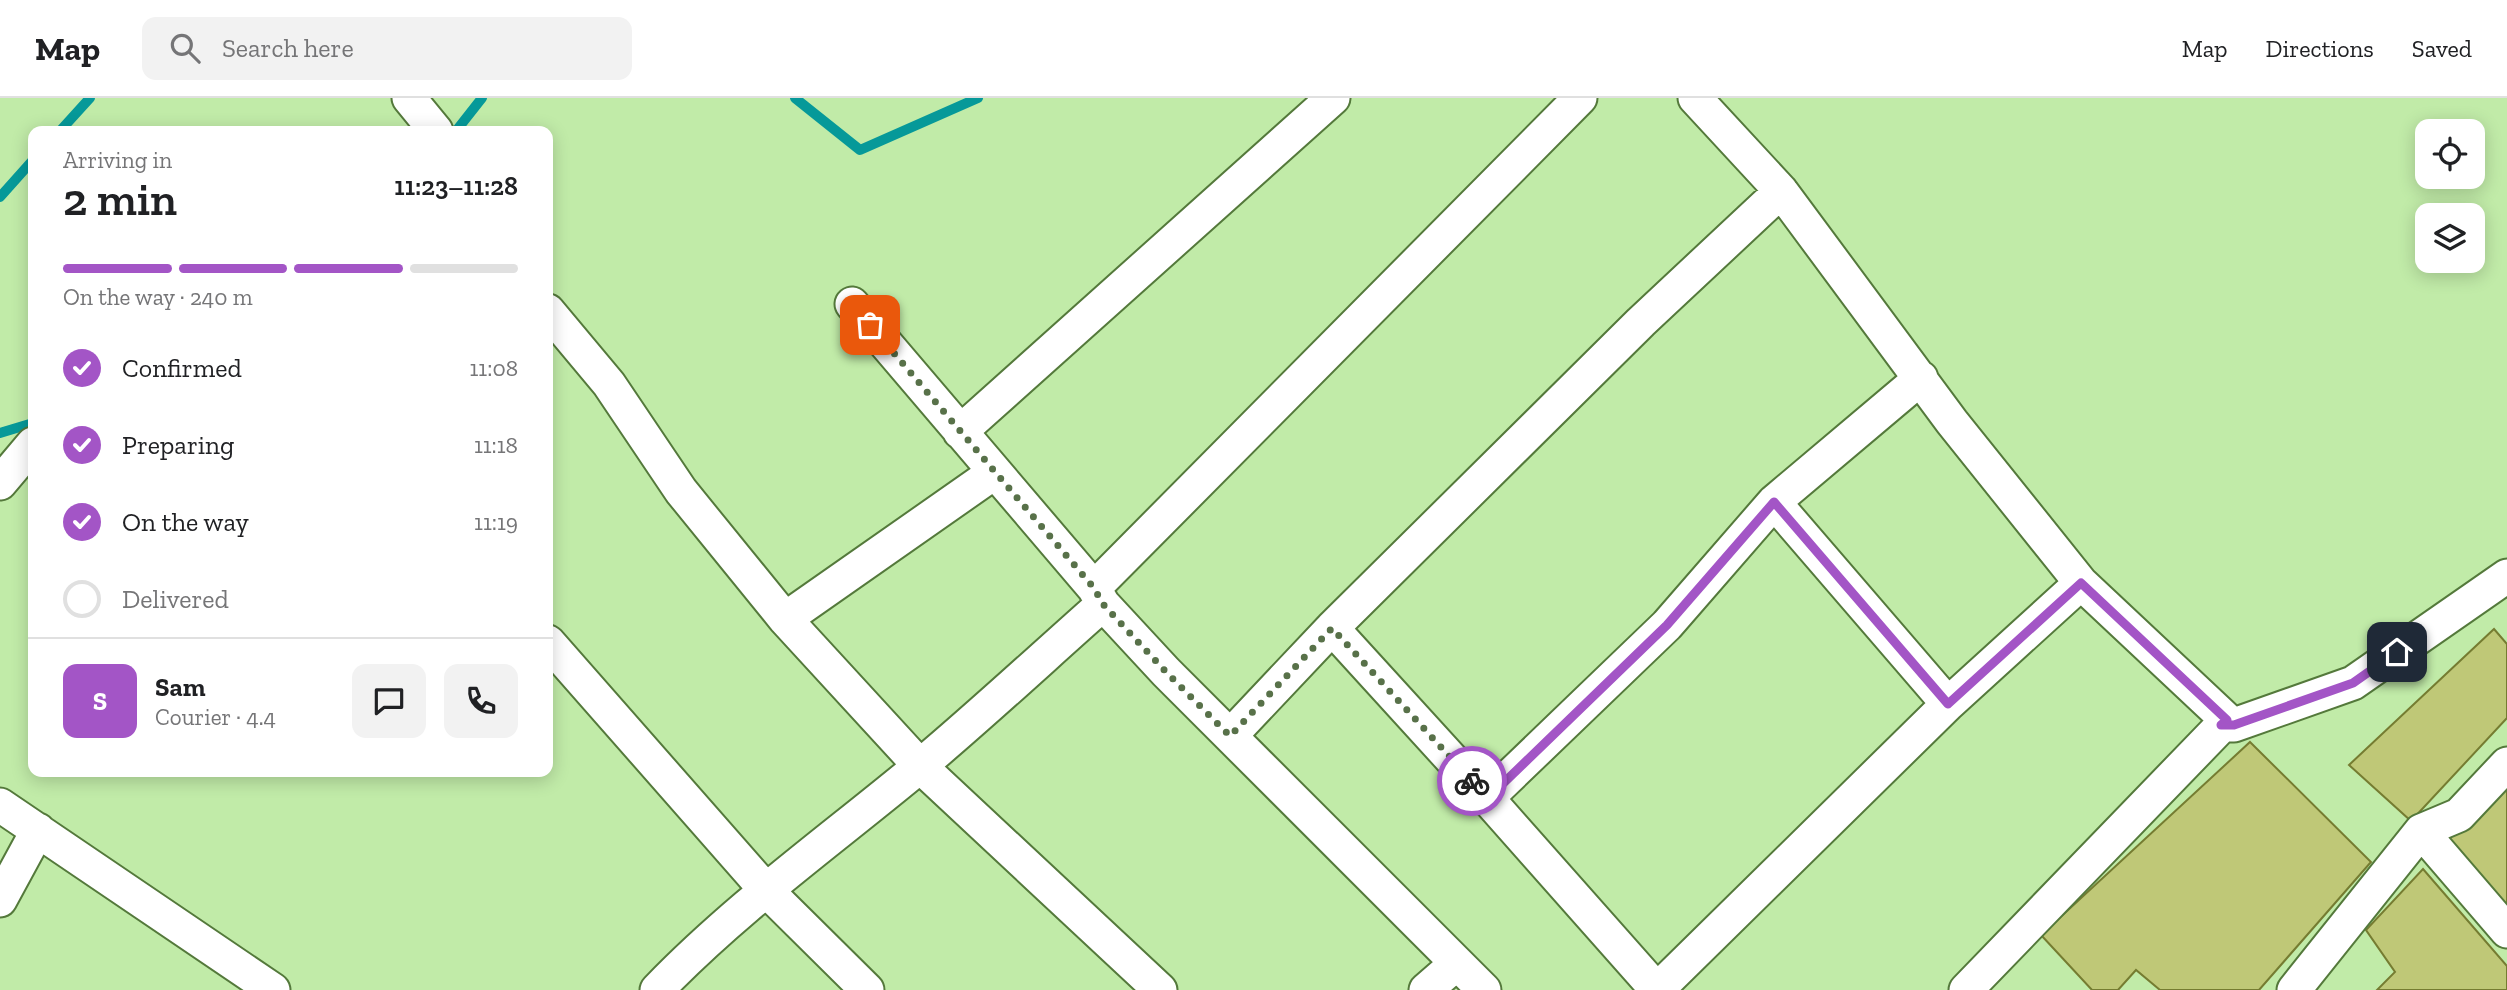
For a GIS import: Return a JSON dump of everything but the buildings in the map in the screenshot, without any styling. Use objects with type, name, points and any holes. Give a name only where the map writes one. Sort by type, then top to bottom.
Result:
[{"type":"street","points":[[409,98],[432,126]]},
{"type":"street","points":[[960,432],[1333,98]]},
{"type":"street","points":[[657,990],[689,957],[766,890],[920,766],[1098,596],[1580,98]]},
{"type":"street","points":[[1695,98],[1781,191],[1952,422],[2081,583],[2227,720],[1966,990]]},
{"type":"street","points":[[1230,736],[1332,628],[1641,323],[1781,191]]},
{"type":"street","points":[[852,304],[1098,596],[1166,672],[1484,990]]},
{"type":"street","points":[[553,317],[609,384],[681,491],[785,619],[920,766],[1160,990]]},
{"type":"street","points":[[1488,798],[1667,625],[1774,502],[1921,378]]},
{"type":"street","points":[[0,483],[28,450]]},
{"type":"street","points":[[785,619],[995,472]]},
{"type":"street","points":[[1774,502],[1948,704]]},
{"type":"street","points":[[2221,725],[2234,725],[2353,683],[2507,576]]},
{"type":"street","points":[[1332,628],[1488,798],[1657,990],[1948,704],[2081,583]]},
{"type":"street","points":[[553,648],[766,890],[867,990]]},
{"type":"street","points":[[2294,990],[2421,831],[2459,815],[2507,764]]},
{"type":"street","points":[[0,805],[274,990]]},
{"type":"street","points":[[0,900],[38,830]]},
{"type":"street","points":[[2421,831],[2507,931]]},
{"type":"street","points":[[1426,990],[1457,963]]},
{"type":"waterway","points":[[65,126],[90,98]]},
{"type":"waterway","points":[[460,126],[482,98]]},
{"type":"waterway","points":[[795,98],[860,150],[978,98]]},
{"type":"waterway","points":[[0,197],[28,166]]},
{"type":"waterway","points":[[0,433],[28,425]]},
{"type":"way so far","points":[[870,325],[1094,588],[1103,604],[1230,736],[1332,628],[1472,781]]},
{"type":"route","points":[[1472,781],[1488,798],[1667,625],[1774,502],[1948,704],[2081,583],[2227,720],[2221,725],[2234,725],[2353,683],[2397,652]]}]
